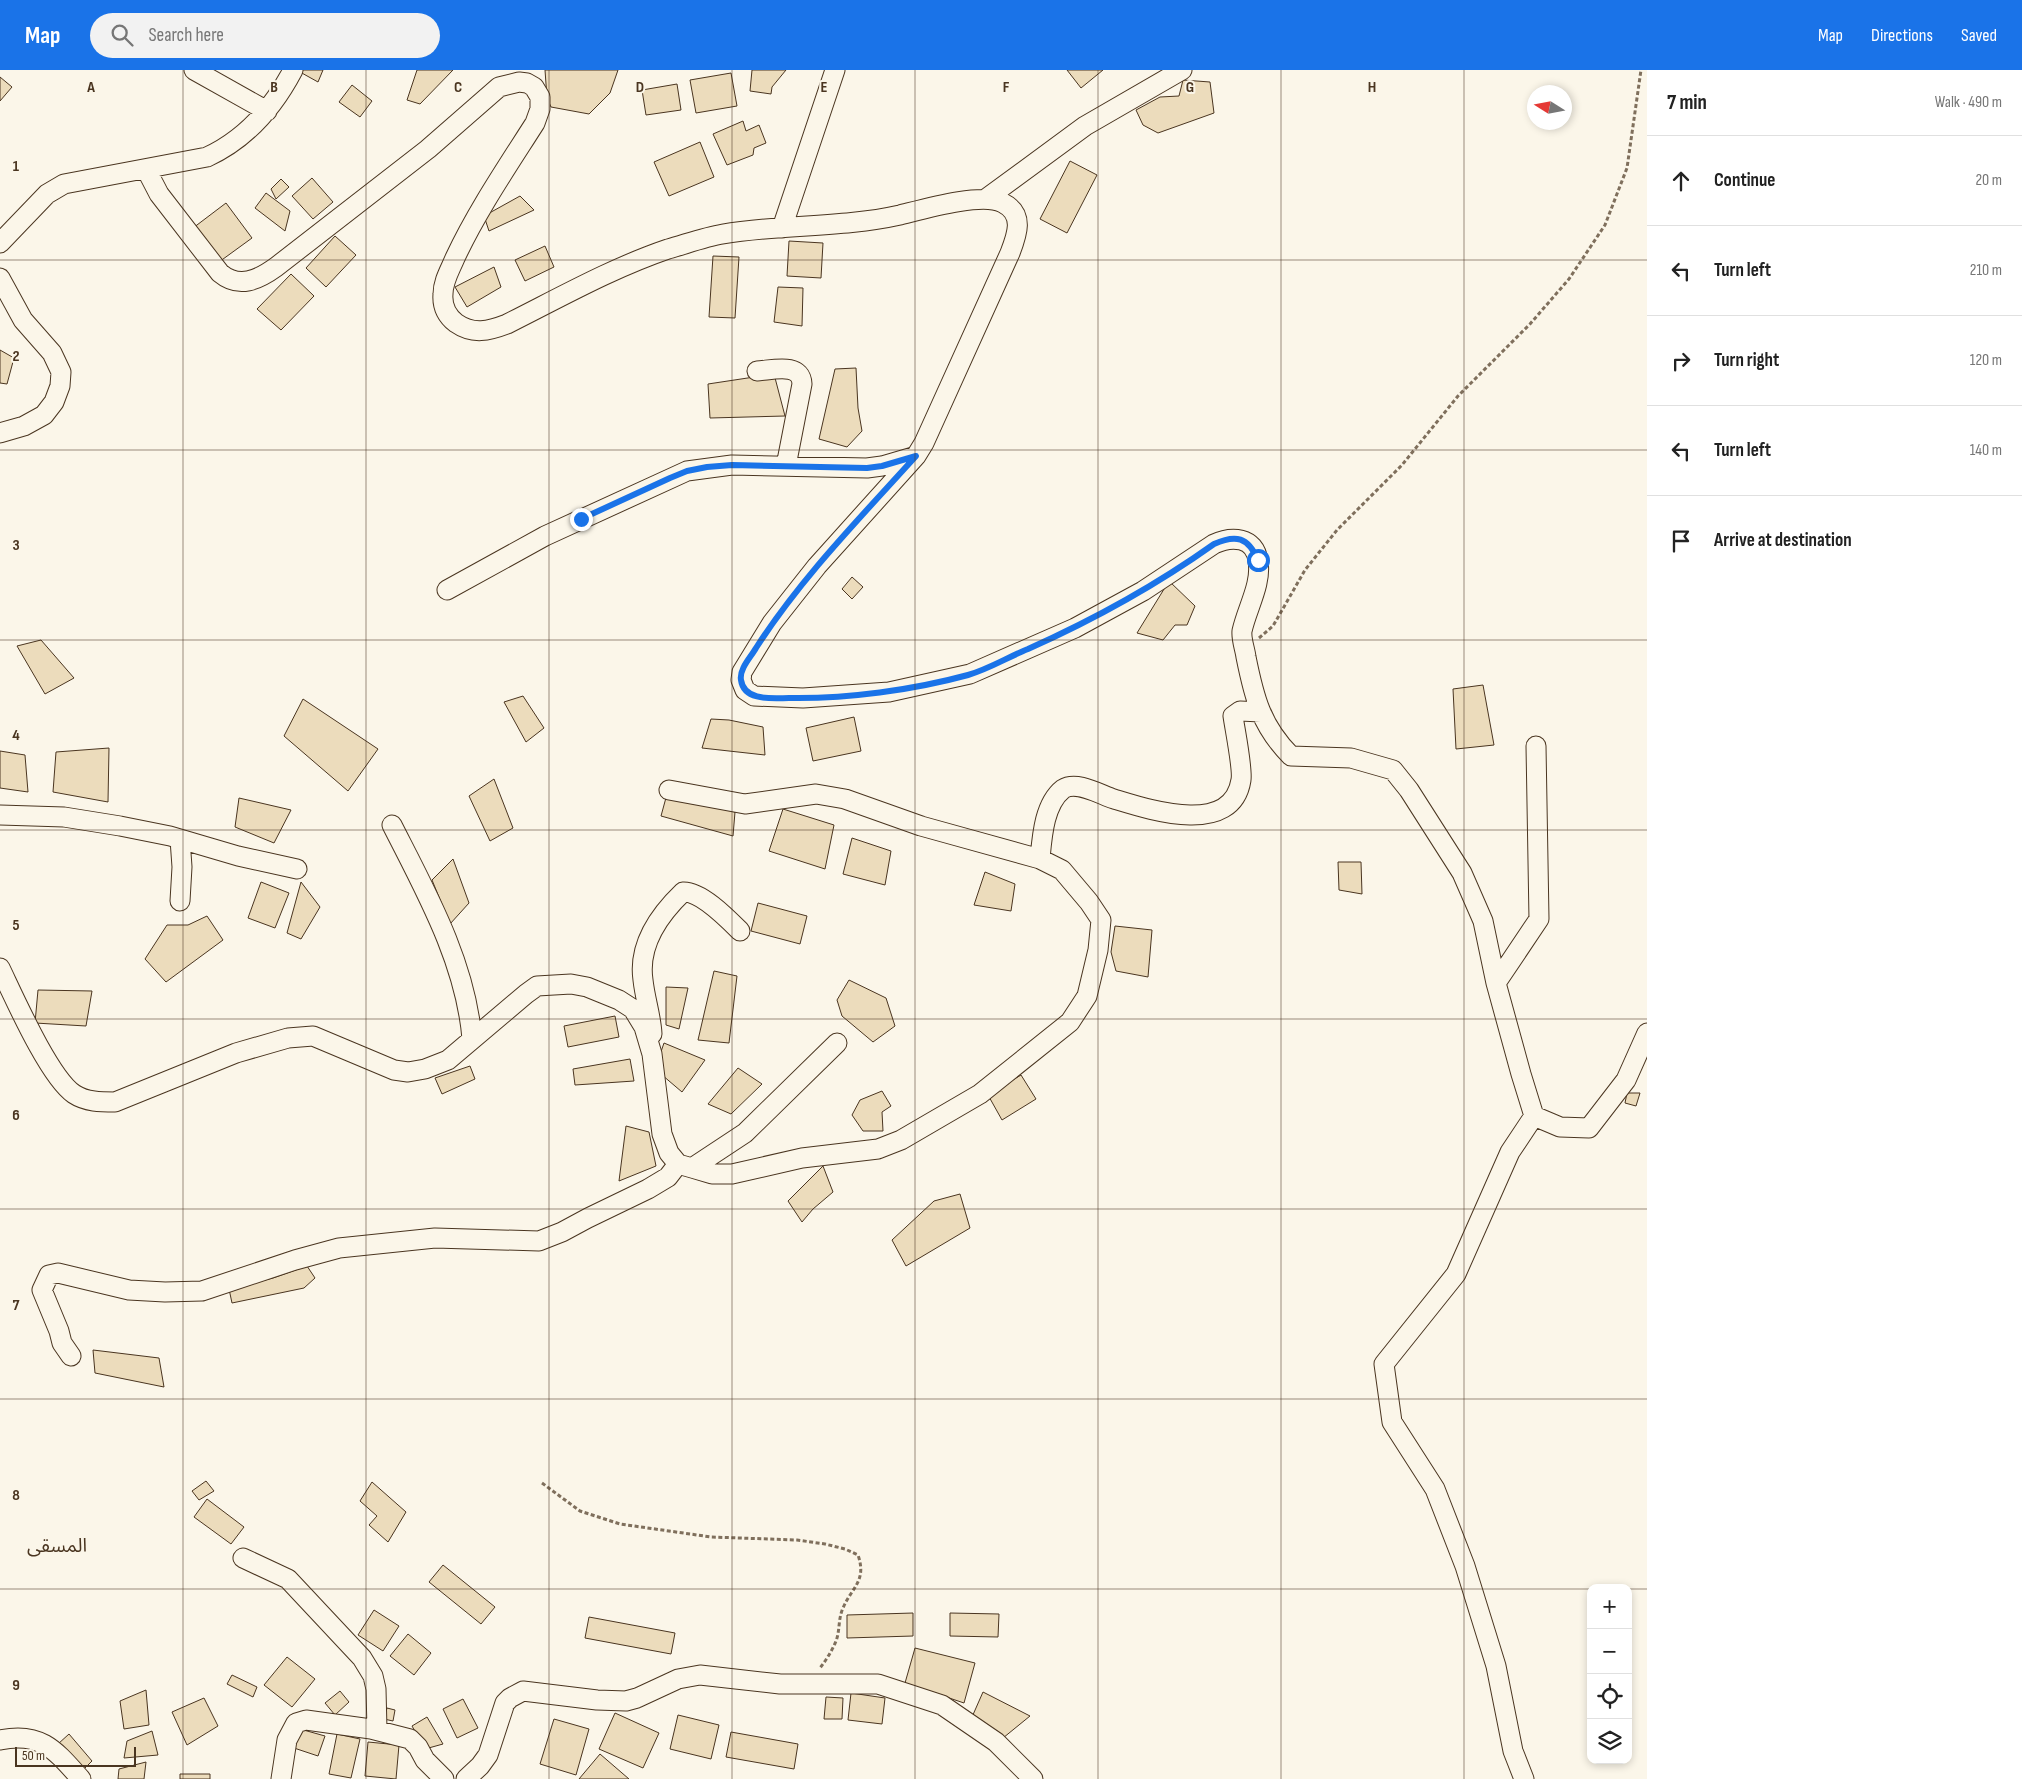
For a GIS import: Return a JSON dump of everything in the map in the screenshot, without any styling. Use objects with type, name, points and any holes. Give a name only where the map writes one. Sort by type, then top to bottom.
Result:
[{"type":"street","points":[[194,70],[267,110]]},
{"type":"street","points":[[0,243],[47,194],[64,184],[207,158],[216,153],[245,134],[267,110],[293,70]]},
{"type":"street","points":[[782,228],[835,70]]},
{"type":"street","points":[[987,198],[1085,126],[1182,70]]},
{"type":"street","points":[[146,168],[159,194],[220,273],[227,279],[244,282],[253,281],[276,267],[428,149],[499,87],[519,82],[528,83],[534,87],[540,98],[540,109],[535,123],[488,198],[445,281],[442,294],[443,305],[449,318],[468,330],[493,330],[625,266],[667,250],[722,234],[873,221],[938,206],[987,198],[1003,203],[1016,214],[1019,223],[1018,232],[935,422],[916,456],[817,566],[772,623],[742,672],[741,680],[745,690],[754,696],[764,698],[803,698],[889,692],[970,674],[1075,628],[1143,592],[1214,544],[1226,539],[1241,540],[1248,543],[1258,560],[1257,580],[1242,633],[1254,693],[1275,740],[1291,756],[1351,758],[1393,770],[1409,790],[1462,873],[1483,921],[1496,983],[1534,1116],[1560,1127],[1589,1128],[1626,1080],[1647,1033]]},
{"type":"street","points":[[0,278],[23,320],[52,353],[61,372],[60,386],[54,402],[44,415],[24,426],[0,433]]},
{"type":"street","points":[[757,371],[790,369],[797,371],[802,377],[786,466]]},
{"type":"street","points":[[447,590],[544,536],[687,471],[732,465],[867,468],[882,466],[916,456]]},
{"type":"street","points":[[1040,859],[1044,822],[1056,797],[1069,787],[1080,787],[1115,799],[1183,816],[1202,815],[1223,810],[1237,795],[1242,778],[1233,716],[1240,711],[1261,712]]},
{"type":"street","points":[[1496,983],[1539,919],[1536,746]]},
{"type":"street","points":[[669,790],[746,804],[816,794],[845,799],[921,826],[1040,859],[1062,870],[1089,902],[1100,920],[1098,950],[1087,996],[1070,1022],[980,1094],[901,1140],[878,1149],[802,1158],[732,1174],[712,1174],[685,1166],[669,1153],[662,1134],[652,1054],[651,1019],[642,978],[642,960],[652,931],[662,915],[683,892],[700,897],[726,917],[740,931]]},
{"type":"street","points":[[0,815],[64,817],[120,826],[180,839],[238,856],[297,869]]},
{"type":"street","points":[[392,825],[447,941],[465,991],[472,1039]]},
{"type":"street","points":[[180,839],[182,867],[180,902]]},
{"type":"street","points":[[0,968],[36,1039],[59,1079],[74,1094],[94,1102],[115,1102],[236,1053],[288,1038],[313,1036],[387,1068],[408,1072],[425,1069],[448,1060],[537,986],[571,984],[588,987],[619,1000],[634,1010],[644,1027],[652,1054]]},
{"type":"street","points":[[71,1356],[62,1343],[42,1290],[49,1275],[58,1273],[128,1290],[202,1291],[295,1260],[339,1248],[435,1238],[539,1242],[648,1189],[745,1133],[836,1043]]},
{"type":"street","points":[[1524,1779],[1513,1751],[1496,1666],[1465,1566],[1435,1489],[1392,1422],[1384,1364],[1456,1274],[1510,1152],[1534,1116]]},
{"type":"street","points":[[243,1558],[288,1579],[362,1658],[373,1676],[377,1730]]},
{"type":"street","points":[[466,1779],[480,1766],[488,1755],[495,1739],[505,1703],[523,1691],[615,1701],[637,1698],[678,1680],[700,1675],[780,1684],[878,1684],[942,1704],[996,1742],[1032,1779]]},
{"type":"street","points":[[280,1779],[287,1740],[296,1723],[306,1720],[377,1730],[410,1739],[444,1779]]},
{"type":"street","points":[[0,1740],[27,1737],[46,1744],[81,1779]]},
{"type":"path","points":[[1245,650],[1273,626],[1305,570],[1337,530],[1402,465],[1458,396],[1530,324],[1569,279],[1605,225],[1626,168],[1641,70]]},
{"type":"path","points":[[542,1483],[580,1511],[620,1524],[711,1537],[797,1540],[826,1544],[858,1555],[860,1566],[858,1585],[844,1606],[839,1620],[837,1640],[811,1684]]},
{"type":"building","points":[[301,70],[323,70],[318,82],[300,72]]},
{"type":"building","points":[[417,70],[453,70],[420,104],[407,100]]},
{"type":"building","points":[[545,70],[618,70],[610,93],[589,114],[551,107],[547,98]]},
{"type":"building","points":[[752,70],[786,70],[772,87],[771,94],[750,91]]},
{"type":"building","points":[[1067,70],[1103,70],[1081,88]]},
{"type":"building","points":[[731,73],[737,106],[696,113],[690,80]]},
{"type":"building","points":[[0,77],[12,87],[0,101]]},
{"type":"building","points":[[1183,80],[1210,82],[1214,113],[1158,133],[1143,125],[1136,110],[1160,97],[1179,96]]},
{"type":"building","points":[[677,84],[681,110],[646,115],[642,90]]},
{"type":"building","points":[[352,85],[372,101],[360,117],[339,102]]},
{"type":"building","points":[[743,121],[746,131],[759,125],[766,143],[754,148],[753,155],[727,165],[713,134]]},
{"type":"building","points":[[700,142],[714,177],[669,196],[654,162]]},
{"type":"building","points":[[1070,161],[1097,175],[1067,233],[1040,219]]},
{"type":"building","points":[[312,178],[333,202],[313,219],[292,196]]},
{"type":"building","points":[[281,179],[289,187],[276,199],[271,189]]},
{"type":"building","points":[[266,193],[290,211],[285,231],[255,208]]},
{"type":"building","points":[[520,196],[534,210],[489,231],[484,216]]},
{"type":"building","points":[[226,203],[252,238],[219,262],[193,228]]},
{"type":"building","points":[[335,236],[356,255],[326,287],[306,268]]},
{"type":"building","points":[[789,241],[823,243],[821,278],[787,276]]},
{"type":"building","points":[[545,246],[554,267],[525,281],[515,260]]},
{"type":"building","points":[[713,256],[739,257],[735,318],[709,317]]},
{"type":"building","points":[[494,267],[501,287],[467,307],[455,287]]},
{"type":"building","points":[[291,274],[314,296],[281,330],[257,309]]},
{"type":"building","points":[[778,287],[803,288],[802,326],[774,322]]},
{"type":"building","points":[[0,350],[14,358],[7,384],[0,383]]},
{"type":"building","points":[[856,368],[858,408],[862,431],[847,447],[819,439],[835,369]]},
{"type":"building","points":[[774,374],[785,416],[710,418],[708,384]]},
{"type":"building","points":[[852,577],[863,587],[852,599],[842,589]]},
{"type":"building","points":[[1169,581],[1195,606],[1187,625],[1175,625],[1163,640],[1137,633]]},
{"type":"building","points":[[41,640],[74,678],[45,694],[17,646]]},
{"type":"building","points":[[1483,685],[1494,745],[1456,749],[1453,689]]},
{"type":"building","points":[[523,696],[544,728],[526,742],[504,702]]},
{"type":"building","points":[[303,699],[378,749],[348,791],[284,736]]},
{"type":"building","points":[[854,717],[861,751],[813,761],[806,728]]},
{"type":"building","points":[[711,719],[729,720],[763,727],[765,755],[702,748]]},
{"type":"building","points":[[109,748],[108,802],[53,792],[56,752]]},
{"type":"building","points":[[0,751],[25,755],[28,792],[0,788]]},
{"type":"building","points":[[494,779],[513,828],[490,841],[469,796]]},
{"type":"building","points":[[667,794],[735,812],[733,836],[661,816]]},
{"type":"building","points":[[239,798],[291,810],[274,843],[235,827]]},
{"type":"building","points":[[783,809],[834,825],[825,869],[769,851]]},
{"type":"building","points":[[852,838],[891,851],[885,885],[843,874]]},
{"type":"building","points":[[453,859],[469,903],[450,924],[432,880]]},
{"type":"building","points":[[1338,862],[1361,862],[1362,894],[1339,890]]},
{"type":"building","points":[[985,872],[1015,884],[1011,911],[974,905]]},
{"type":"building","points":[[261,882],[289,893],[275,928],[248,918]]},
{"type":"building","points":[[301,882],[320,907],[301,939],[287,933]]},
{"type":"building","points":[[758,903],[807,916],[800,944],[751,931]]},
{"type":"building","points":[[207,916],[223,940],[166,982],[145,959],[167,925],[188,925]]},
{"type":"building","points":[[1115,926],[1152,930],[1148,977],[1116,971],[1111,952]]},
{"type":"building","points":[[714,971],[737,976],[729,1043],[698,1040]]},
{"type":"building","points":[[849,980],[886,998],[895,1026],[873,1042],[842,1016],[837,1000]]},
{"type":"building","points":[[666,987],[688,988],[679,1029],[666,1025]]},
{"type":"building","points":[[38,990],[92,991],[86,1026],[35,1023]]},
{"type":"building","points":[[615,1016],[619,1037],[568,1047],[564,1026]]},
{"type":"building","points":[[664,1043],[705,1060],[682,1092],[655,1069]]},
{"type":"building","points":[[630,1059],[634,1081],[575,1085],[573,1069]]},
{"type":"building","points":[[470,1066],[475,1079],[442,1094],[435,1078]]},
{"type":"building","points":[[738,1068],[762,1084],[731,1114],[708,1104]]},
{"type":"building","points":[[1021,1075],[1036,1099],[1002,1120],[988,1095]]},
{"type":"building","points":[[882,1091],[891,1106],[882,1112],[883,1131],[863,1131],[852,1115],[860,1100]]},
{"type":"building","points":[[1627,1093],[1640,1093],[1636,1106],[1625,1103]]},
{"type":"building","points":[[626,1126],[649,1132],[656,1166],[619,1181]]},
{"type":"building","points":[[823,1166],[833,1192],[813,1209],[802,1222],[788,1201]]},
{"type":"building","points":[[960,1194],[970,1228],[906,1266],[892,1240],[934,1201]]},
{"type":"building","points":[[307,1266],[315,1278],[304,1288],[232,1303],[229,1289],[273,1278]]},
{"type":"building","points":[[93,1350],[159,1358],[164,1387],[95,1373]]},
{"type":"building","points":[[206,1481],[214,1491],[199,1500],[192,1491]]},
{"type":"building","points":[[372,1482],[406,1512],[388,1542],[369,1525],[377,1516],[360,1501]]},
{"type":"building","points":[[207,1499],[244,1527],[231,1544],[194,1517]]},
{"type":"building","points":[[443,1565],[495,1607],[481,1624],[429,1582]]},
{"type":"building","points":[[374,1610],[399,1626],[383,1651],[358,1635]]},
{"type":"building","points":[[913,1613],[913,1636],[847,1638],[847,1615]]},
{"type":"building","points":[[950,1613],[999,1614],[998,1637],[950,1636]]},
{"type":"building","points":[[589,1617],[675,1633],[671,1654],[585,1638]]},
{"type":"building","points":[[408,1634],[431,1653],[414,1675],[390,1656]]},
{"type":"building","points":[[915,1648],[975,1663],[964,1703],[905,1683]]},
{"type":"building","points":[[287,1657],[315,1679],[292,1707],[264,1685]]},
{"type":"building","points":[[232,1675],[257,1687],[253,1697],[227,1684]]},
{"type":"building","points":[[146,1690],[149,1725],[124,1729],[120,1701]]},
{"type":"building","points":[[340,1691],[349,1702],[335,1715],[325,1703]]},
{"type":"building","points":[[983,1692],[1030,1716],[1003,1738],[972,1717]]},
{"type":"building","points":[[851,1693],[885,1698],[882,1724],[848,1720]]},
{"type":"building","points":[[826,1697],[843,1698],[842,1719],[824,1719]]},
{"type":"building","points":[[204,1698],[218,1726],[187,1745],[172,1712]]},
{"type":"building","points":[[463,1699],[478,1728],[457,1738],[443,1709]]},
{"type":"building","points":[[387,1708],[395,1710],[393,1721],[384,1719]]},
{"type":"building","points":[[615,1713],[659,1733],[643,1768],[599,1749]]},
{"type":"building","points":[[678,1715],[719,1725],[711,1759],[670,1749]]},
{"type":"building","points":[[427,1717],[443,1744],[425,1749],[412,1726]]},
{"type":"building","points":[[554,1719],[589,1729],[576,1775],[540,1764]]},
{"type":"building","points":[[300,1729],[325,1736],[318,1756],[294,1748]]},
{"type":"building","points":[[152,1731],[158,1755],[124,1758],[127,1741]]},
{"type":"building","points":[[731,1732],[798,1744],[794,1769],[726,1757]]},
{"type":"building","points":[[69,1734],[92,1761],[82,1771],[58,1744]]},
{"type":"building","points":[[337,1734],[360,1739],[351,1778],[329,1774]]},
{"type":"building","points":[[368,1742],[399,1745],[396,1779],[365,1776]]},
{"type":"building","points":[[600,1754],[629,1779],[579,1779]]},
{"type":"building","points":[[146,1762],[144,1779],[118,1779],[119,1769]]},
{"type":"building","points":[[180,1774],[210,1774],[210,1779],[180,1779]]},
{"type":"district","name":"المسقى","points":[[57,1546]]},
{"type":"route","points":[[581,519],[670,478],[687,471],[707,467],[732,465],[867,468],[882,466],[916,456],[817,566],[772,623],[746,664],[741,680],[745,690],[754,696],[764,698],[803,698],[889,692],[970,674],[1075,628],[1143,592],[1214,544],[1226,539],[1241,540],[1248,543],[1254,549],[1258,560]]}]
